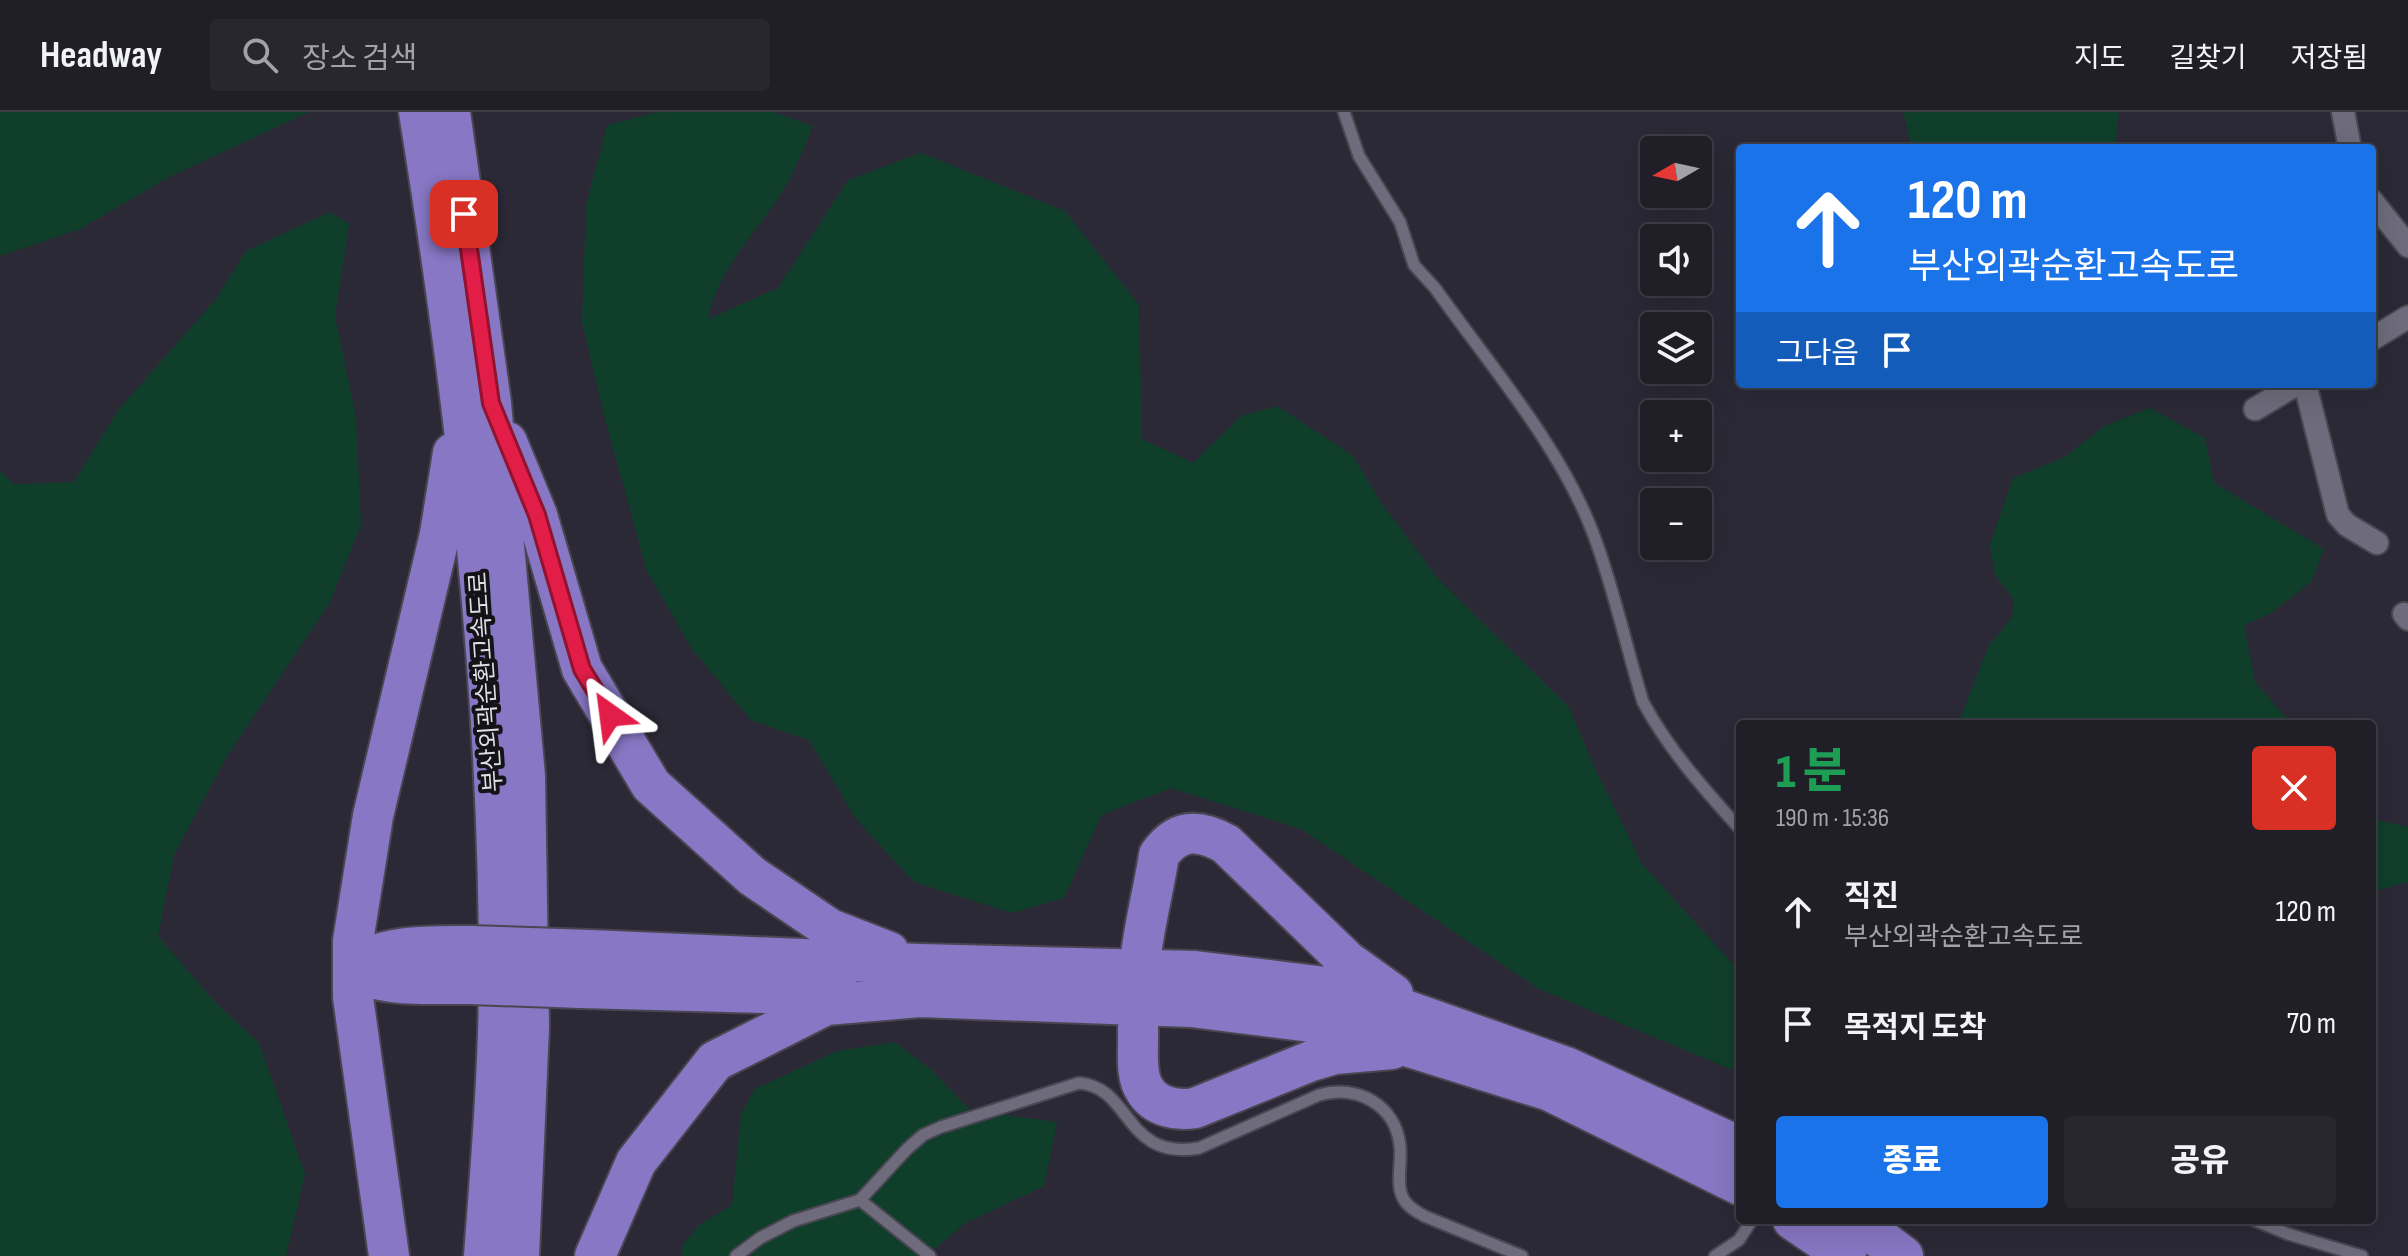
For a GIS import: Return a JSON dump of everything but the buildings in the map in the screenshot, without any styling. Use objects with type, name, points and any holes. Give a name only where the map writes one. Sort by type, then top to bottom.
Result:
[{"type":"highway","name":"부산외곽순환고속도로","points":[[419,112],[444,268],[476,403],[476,536],[492,736],[498,957],[493,1139],[484,1256]]},
{"type":"highway","name":"부산외곽순환고속도로","points":[[450,112],[476,403],[525,776],[529,1027],[519,1256]]},
{"type":"highway","points":[[389,1256],[353,997],[353,941],[370,831],[440,534],[476,403]]},
{"type":"highway","points":[[476,403],[537,515],[582,669],[651,785],[752,876],[830,929],[920,980]]},
{"type":"highway","points":[[1419,1033],[1365,1051],[1323,1057],[1204,1105],[1181,1110],[1166,1106],[1145,1091],[1138,1057],[1139,987],[1159,855],[1168,843],[1180,836],[1194,833],[1211,835],[1226,844],[1419,1033],[1550,1091],[1736,1183]]},
{"type":"highway","points":[[354,969],[371,979],[387,981],[471,965],[1139,987],[1191,1007],[1419,1033],[1566,1067],[1736,1145]]},
{"type":"highway","points":[[595,1256],[636,1162],[715,1061],[826,1005],[920,980]]},
{"type":"highway","points":[[1799,1224],[1846,1256]]},
{"type":"highway","points":[[1860,1224],[1903,1256]]},
{"type":"street","points":[[2343,112],[2349,144]]},
{"type":"street","points":[[2376,208],[2408,246]]},
{"type":"street","points":[[2376,337],[2408,317]]},
{"type":"street","points":[[2255,409],[2290,388]]},
{"type":"street","points":[[2306,388],[2338,515],[2347,525],[2377,543]]},
{"type":"lane","points":[[1344,112],[1359,156],[1400,222],[1414,265],[1435,288],[1552,450],[1571,486],[1593,533],[1643,702],[1657,728],[1676,756],[1736,824]]},
{"type":"lane","points":[[736,1256],[760,1238],[793,1221],[860,1200],[923,1135],[1079,1083],[1094,1084],[1105,1090],[1133,1127],[1156,1143],[1169,1149],[1183,1150],[1199,1148],[1319,1095],[1335,1090],[1353,1091],[1389,1115],[1398,1129],[1401,1195],[1410,1207],[1424,1216],[1522,1256]]},
{"type":"lane","points":[[860,1200],[930,1256]]},
{"type":"lane","points":[[1715,1256],[1739,1240],[1749,1224]]},
{"type":"lane","points":[[2264,1224],[2362,1256]]},
{"type":"green space","points":[[0,112],[309,112],[169,177],[80,229],[0,256]]},
{"type":"green space","points":[[658,112],[773,112],[813,126],[788,182],[729,267],[708,319],[778,288],[848,180],[921,153],[1065,211],[1139,305],[1142,439],[1193,463],[1241,416],[1277,406],[1352,455],[1382,504],[1439,580],[1569,707],[1642,864],[1736,968],[1736,1071],[1539,989],[1301,829],[1171,788],[1101,815],[1064,898],[1012,913],[914,882],[856,819],[809,740],[751,720],[692,649],[647,571],[582,322],[586,206],[607,125]]},
{"type":"green space","points":[[1903,112],[2119,112],[2115,144],[1911,144]]},
{"type":"green space","points":[[330,212],[349,224],[335,316],[356,417],[361,525],[329,604],[227,756],[174,855],[158,936],[212,999],[259,1043],[305,1174],[286,1256],[0,1256],[0,470],[14,484],[74,482],[119,409],[216,299],[246,251]]},
{"type":"green space","points":[[2150,408],[2205,438],[2214,483],[2324,549],[2311,582],[2271,613],[2244,625],[2255,682],[2288,720],[1960,720],[1988,647],[2012,617],[2014,600],[1995,575],[1990,545],[2013,478],[2065,457],[2104,426]]},
{"type":"green space","points":[[2376,820],[2408,827],[2408,882],[2376,891]]},
{"type":"green space","points":[[895,1042],[930,1069],[971,1111],[1057,1122],[1044,1186],[964,1224],[927,1256],[683,1256],[681,1247],[699,1225],[732,1205],[741,1114],[755,1089],[837,1051]]},
{"type":"route","points":[[464,214],[491,403],[537,515],[582,669],[610,715]]}]
